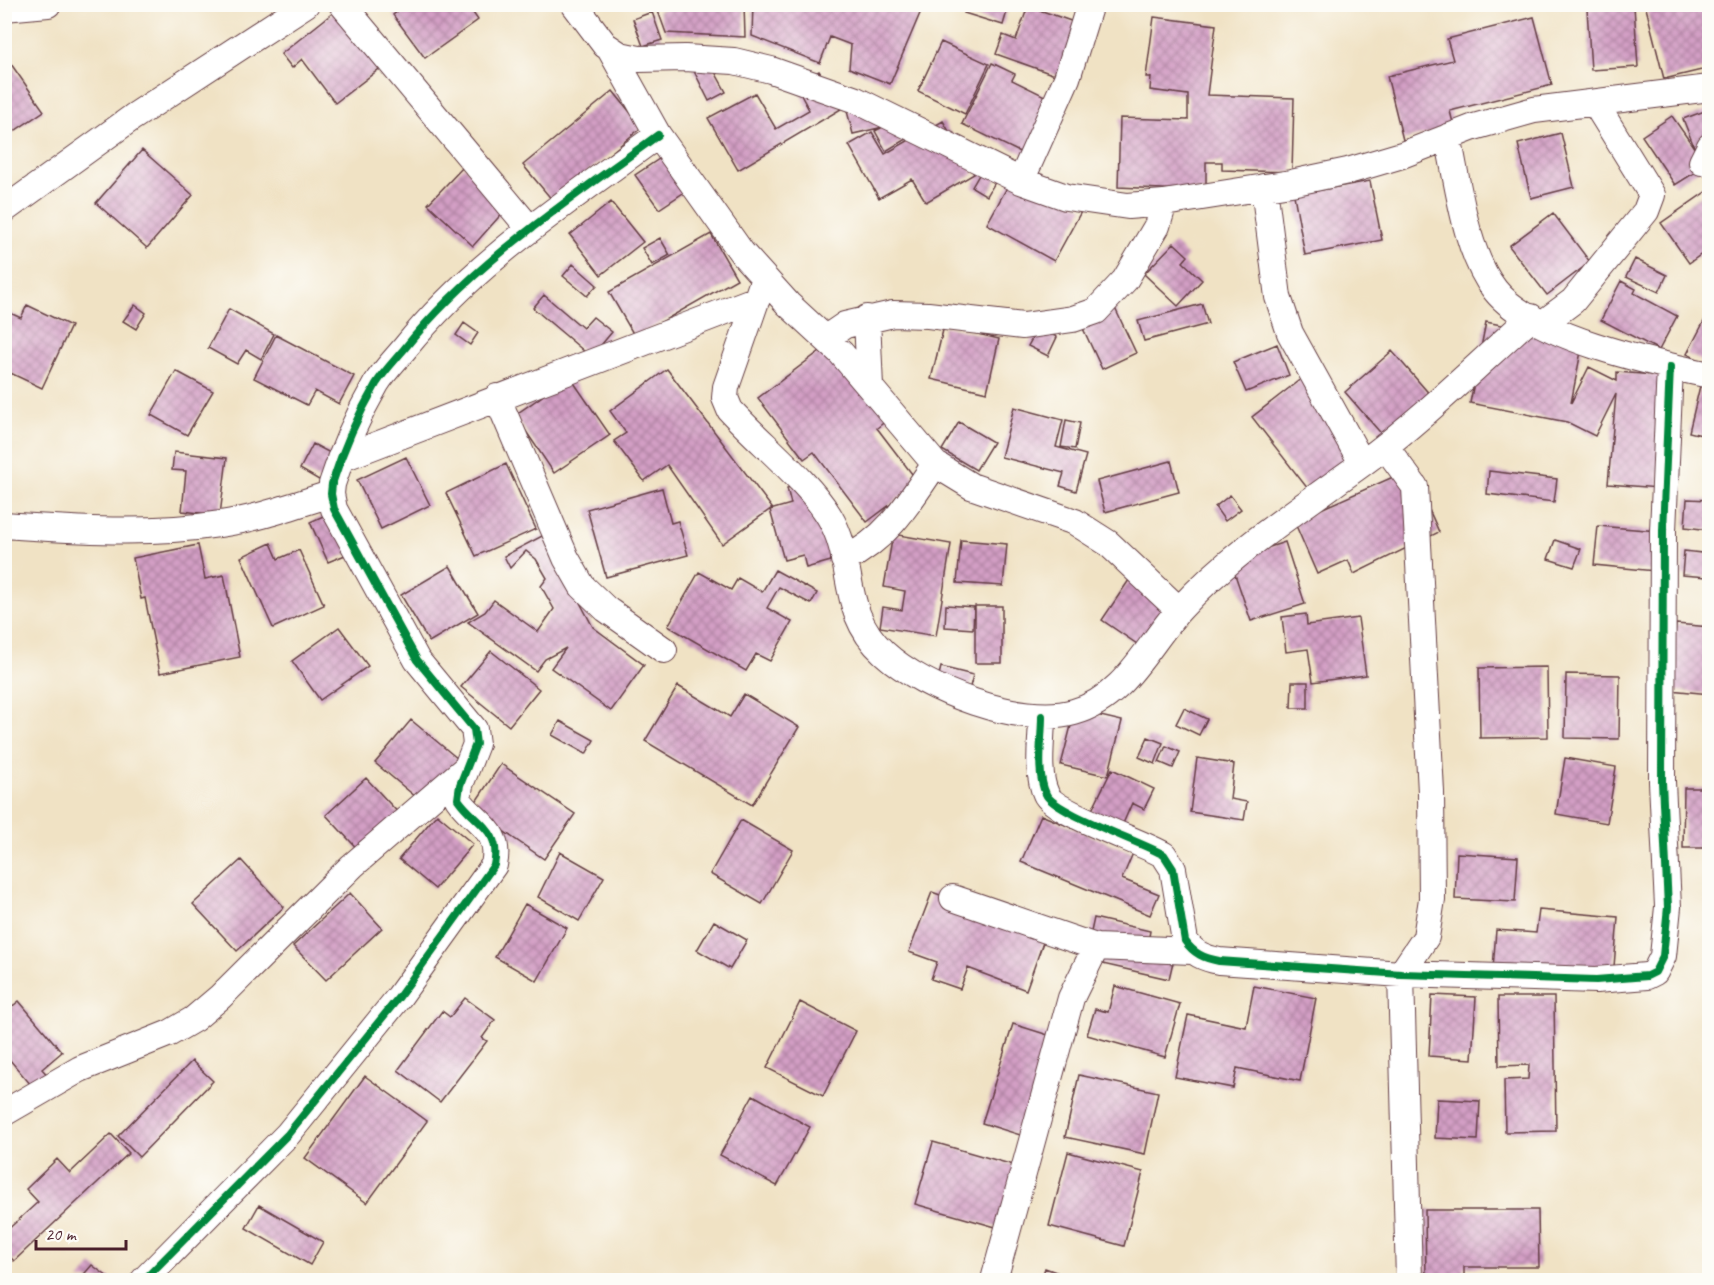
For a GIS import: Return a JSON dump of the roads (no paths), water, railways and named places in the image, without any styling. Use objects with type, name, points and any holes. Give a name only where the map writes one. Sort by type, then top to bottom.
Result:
[{"type":"street","points":[[4,8],[48,4]]},
{"type":"street","points":[[4,210],[133,117],[306,4]]},
{"type":"street","points":[[342,4],[530,229]]},
{"type":"street","points":[[574,4],[611,51],[658,135],[742,253],[760,288],[794,311],[826,338],[935,464],[971,486],[1075,522],[1108,543],[1179,610]]},
{"type":"street","points":[[1021,181],[1067,78],[1090,4]]},
{"type":"street","points":[[611,51],[639,59],[685,58],[734,61],[813,83],[900,120],[1021,181],[1066,197],[1128,206],[1164,203],[1348,171],[1507,116],[1710,88]]},
{"type":"street","points":[[760,288],[730,369],[725,398],[730,410],[808,490],[830,517],[844,560],[855,614],[874,644],[906,671],[925,682],[965,698],[1024,716],[1076,712],[1107,696],[1132,670],[1179,610],[1199,589],[1286,518],[1385,446],[1537,321],[1573,301],[1646,211],[1652,195],[1595,103]]},
{"type":"street","points":[[144,1281],[288,1134],[399,997],[494,865],[497,844],[488,830],[458,799],[476,744],[474,729],[417,660],[334,509],[331,494],[340,459],[377,382],[425,323],[530,229],[658,135]]},
{"type":"street","points":[[1448,137],[1466,220],[1478,259],[1495,290],[1517,309],[1537,321],[1581,340],[1670,367],[1710,375]]},
{"type":"street","points":[[1264,187],[1278,297],[1290,333],[1362,464]]},
{"type":"street","points":[[826,338],[844,325],[893,314],[928,315],[1023,326],[1073,319],[1096,311],[1125,280],[1157,226],[1164,203]]},
{"type":"street","points":[[340,459],[760,288]]},
{"type":"street","points":[[867,318],[870,387]]},
{"type":"street","points":[[953,898],[1096,947],[1192,951],[1219,961],[1401,974],[1596,980],[1647,976],[1660,966],[1666,942],[1668,907],[1662,770],[1663,531],[1670,367]]},
{"type":"street","points":[[497,397],[578,580],[606,609],[664,650]]},
{"type":"street","points":[[1385,446],[1415,487],[1431,792],[1432,899],[1426,937],[1401,974],[1409,1281]]},
{"type":"street","points":[[844,560],[862,551],[884,534],[935,464]]},
{"type":"street","points":[[4,525],[122,530],[179,529],[222,524],[331,494]]},
{"type":"street","points":[[1042,716],[1042,782],[1048,799],[1067,811],[1164,855],[1173,868],[1185,941],[1192,951]]},
{"type":"street","points":[[4,1113],[80,1068],[170,1033],[194,1019],[220,997],[352,866],[468,766]]},
{"type":"street","points":[[994,1281],[1071,998],[1096,947]]}]
